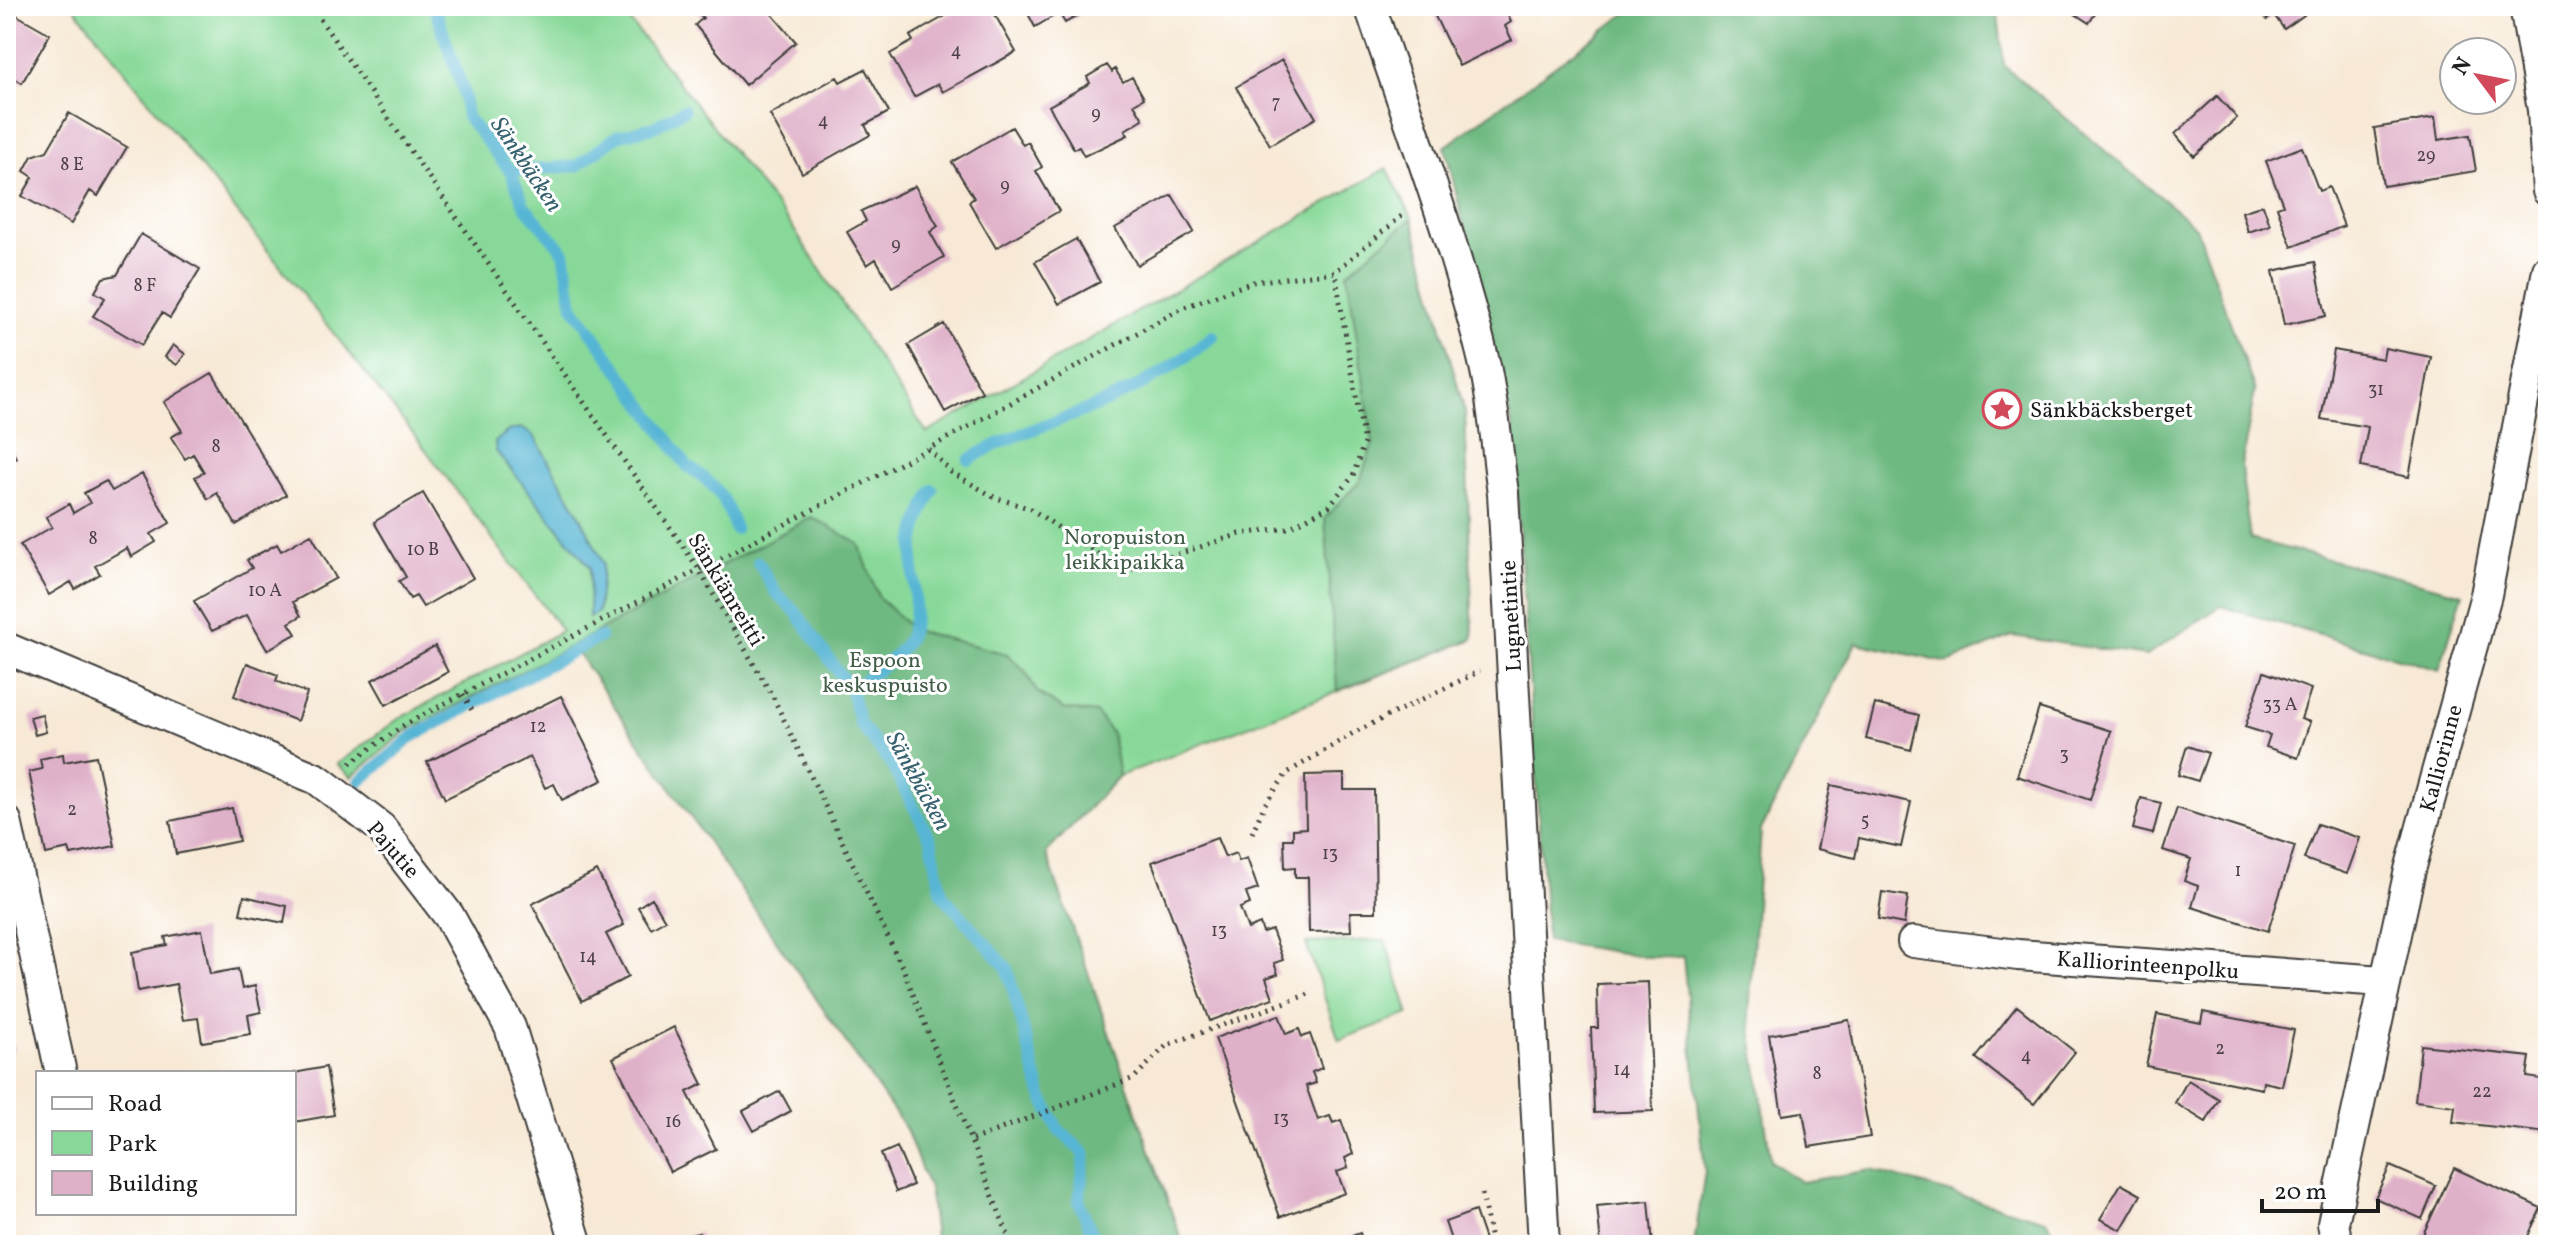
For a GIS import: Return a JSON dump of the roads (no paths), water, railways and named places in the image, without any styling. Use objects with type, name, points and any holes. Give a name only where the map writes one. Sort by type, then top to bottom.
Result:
[{"type":"street","name":"Lugnetintie","points":[[1370,6],[1437,203],[1485,367],[1495,434],[1503,493],[1544,1245]]},
{"type":"street","points":[[2525,6],[2543,110],[2548,191]]},
{"type":"street","name":"Kalliorinne","points":[[2337,1245],[2333,1223],[2383,981],[2438,762],[2486,595],[2548,270]]},
{"type":"street","name":"Pajutie","points":[[6,648],[317,779],[381,828],[449,916],[510,1027],[577,1245]]},
{"type":"street","points":[[6,821],[61,1071]]},
{"type":"street","name":"Kalliorinteenpolku","points":[[1913,942],[2018,955],[2383,981]]},
{"type":"water","points":[[521,428],[534,436],[580,515],[603,563],[598,612],[589,617],[590,567],[496,451],[495,442],[508,431]]},
{"type":"waterway","name":"Sänkbäcken","points":[[434,6],[463,90],[467,117],[510,171],[525,207],[564,252],[573,306],[687,466],[718,492],[728,508],[735,529]]},
{"type":"waterway","points":[[510,171],[577,166],[617,136],[654,127],[684,110]]},
{"type":"waterway","points":[[969,460],[1010,439],[1099,405],[1134,388],[1167,370],[1213,336]]},
{"type":"waterway","points":[[851,690],[892,659],[910,635],[915,603],[915,540],[920,518],[933,490]]},
{"type":"waterway","name":"Sänkbäcken","points":[[758,562],[776,593],[796,612],[851,690],[860,724],[891,764],[931,840],[942,894],[1007,968],[1041,1094],[1058,1129],[1085,1154],[1079,1202],[1097,1245]]},
{"type":"waterway","points":[[360,781],[412,737],[600,637]]},
{"type":"place","name":"Sänkbäcksberget","points":[[2002,409]]},
{"type":"park label","name":"Noropuiston leikkipaikka","points":[[1125,548]]},
{"type":"park label","name":"Espoon keskuspuisto","points":[[885,672]]}]
